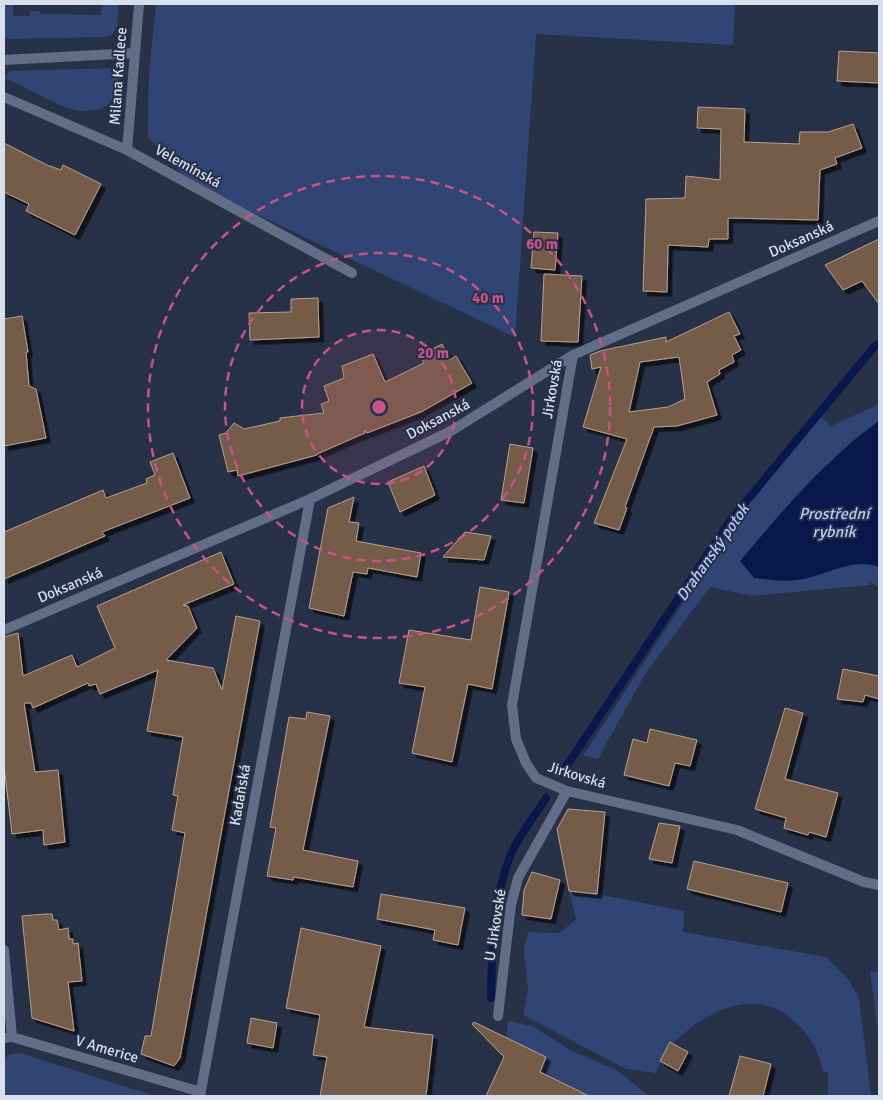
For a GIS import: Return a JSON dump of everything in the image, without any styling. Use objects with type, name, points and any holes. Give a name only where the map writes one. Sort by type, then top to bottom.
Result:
[{"type":"street","name":"Milana Kadlece","points":[[127,150],[139,4]]},
{"type":"street","points":[[4,60],[134,53]]},
{"type":"street","name":"Velemínská","points":[[4,97],[127,150],[352,272]]},
{"type":"street","name":"Doksanská","points":[[4,630],[310,499],[451,431],[573,355],[879,221]]},
{"type":"street","name":"Jirkovská","points":[[573,355],[512,706],[516,739],[531,771],[536,778],[568,791],[737,830],[864,882],[879,885]]},
{"type":"street","name":"Kadaňská","points":[[200,1094],[310,499]]},
{"type":"street","name":"U Jirkovské","points":[[498,1016],[511,905],[518,878],[568,791]]},
{"type":"street","points":[[4,950],[8,1037]]},
{"type":"street","name":"V Americe","points":[[8,1037],[200,1094]]},
{"type":"shaded area","points":[[4,4],[13,4],[13,16],[30,16],[30,11],[40,11],[40,14],[101,15],[102,4],[119,4],[117,25],[112,35],[104,37],[4,39]]},
{"type":"shaded area","points":[[156,4],[735,4],[733,45],[536,34],[515,337],[190,183],[148,137],[149,73]]},
{"type":"shaded area","points":[[119,68],[116,91],[110,103],[100,109],[89,111],[63,106],[4,78],[9,71]]},
{"type":"shaded area","points":[[879,404],[879,421],[853,440],[769,527],[803,579],[831,569],[870,564],[879,567],[879,587],[870,582],[870,585],[752,596],[710,587],[645,674],[598,759],[583,756],[745,508],[820,416],[831,426]]},
{"type":"shaded area","points":[[569,891],[597,894],[684,911],[683,932],[826,957],[849,980],[859,998],[871,1096],[828,1096],[828,1072],[823,1072],[817,1051],[810,1039],[785,1014],[761,1004],[736,1005],[723,1009],[695,1024],[672,1044],[669,1042],[656,1073],[626,1069],[523,1015],[528,989],[524,949],[528,932],[560,933],[576,919]]},
{"type":"shaded area","points":[[870,971],[879,972],[879,1040]]},
{"type":"shaded area","points":[[508,1021],[532,1026],[570,1050],[618,1071],[649,1096],[589,1096],[553,1080],[553,1078],[539,1074],[546,1057],[506,1039]]},
{"type":"shaded area","points":[[20,1053],[155,1096],[4,1096],[4,1059],[10,1054]]},
{"type":"water","name":"Prostřední rybník","points":[[879,421],[879,567],[870,564],[851,565],[798,580],[754,578],[740,561],[805,487],[841,452]]},
{"type":"building","points":[[839,51],[879,53],[879,83],[837,81]]},
{"type":"building","points":[[698,107],[745,109],[744,142],[799,144],[800,132],[828,132],[853,124],[862,148],[835,158],[837,164],[820,170],[818,220],[728,218],[728,239],[709,239],[708,247],[668,245],[667,292],[643,291],[646,199],[685,198],[686,176],[720,180],[721,129],[697,128]]},
{"type":"building","points":[[4,143],[47,165],[61,170],[63,165],[101,184],[75,235],[26,211],[29,204],[4,192]]},
{"type":"building","points":[[534,232],[558,233],[555,270],[531,268]]},
{"type":"building","points":[[879,239],[879,304],[862,281],[843,290],[825,265]]},
{"type":"building","points":[[544,274],[582,276],[578,342],[541,341]]},
{"type":"building","points":[[318,298],[319,337],[250,340],[249,313],[291,312],[291,299]]},
{"type":"building","points":[[729,312],[740,334],[734,336],[741,350],[732,355],[734,362],[719,370],[720,374],[707,382],[717,415],[677,426],[654,427],[625,507],[627,508],[619,530],[594,523],[627,439],[583,427],[601,367],[592,369],[590,355],[600,351],[666,337],[666,342]],"holes":[[[679,357],[685,399],[668,407],[629,412],[640,362]]]},
{"type":"building","points":[[22,316],[28,352],[26,352],[29,386],[36,389],[46,438],[4,446],[4,319]]},
{"type":"building","points":[[442,344],[450,360],[456,356],[472,383],[421,412],[367,433],[365,430],[365,433],[317,455],[238,476],[237,470],[228,472],[219,435],[226,433],[234,423],[244,429],[280,421],[280,418],[324,413],[321,404],[329,401],[324,386],[344,378],[342,366],[373,354],[385,382],[424,363],[420,356]]},
{"type":"building","points":[[510,444],[533,448],[524,503],[501,500]]},
{"type":"building","points":[[173,453],[190,498],[102,532],[105,536],[4,579],[4,532],[103,490],[106,498],[147,483],[146,479],[155,475],[150,462]]},
{"type":"building","points":[[424,466],[435,495],[400,512],[388,482]]},
{"type":"building","points":[[354,497],[349,522],[359,523],[356,541],[421,553],[417,577],[368,568],[367,574],[353,572],[344,616],[309,608],[328,508]]},
{"type":"building","points":[[465,532],[491,536],[484,560],[443,557]]},
{"type":"building","points":[[221,552],[234,584],[183,605],[188,606],[197,628],[166,660],[213,668],[222,690],[236,616],[260,621],[180,1058],[174,1066],[141,1054],[145,1036],[151,1036],[185,833],[172,830],[178,796],[173,795],[183,737],[147,731],[158,670],[100,694],[96,684],[89,686],[88,683],[33,708],[31,703],[24,703],[35,772],[58,770],[65,842],[44,845],[43,830],[12,834],[4,766],[4,637],[18,633],[23,676],[72,655],[77,667],[115,648],[97,606]]},
{"type":"building","points":[[480,587],[509,592],[492,689],[468,684],[452,762],[412,753],[425,687],[399,683],[409,630],[471,640]]},
{"type":"building","points":[[843,669],[879,676],[879,699],[865,695],[863,702],[837,699]]},
{"type":"building","points":[[785,708],[803,713],[785,779],[838,793],[826,837],[809,832],[808,835],[784,828],[786,818],[755,809]]},
{"type":"building","points":[[307,712],[330,716],[303,850],[358,861],[353,887],[294,877],[293,880],[267,876],[276,828],[270,827],[289,717],[306,719]]},
{"type":"building","points":[[650,729],[697,740],[690,766],[675,763],[669,786],[624,775],[633,739],[647,743]]},
{"type":"building","points":[[568,809],[605,812],[597,894],[569,891],[557,829]]},
{"type":"building","points":[[659,823],[680,826],[672,863],[649,859]]},
{"type":"building","points":[[694,861],[788,883],[781,912],[687,889]]},
{"type":"building","points":[[532,872],[560,880],[551,919],[522,915],[524,890]]},
{"type":"building","points":[[381,894],[465,908],[458,945],[433,940],[435,930],[377,919]]},
{"type":"building","points":[[52,914],[53,920],[57,920],[59,930],[68,928],[69,939],[73,939],[73,944],[78,943],[82,981],[68,982],[74,1031],[32,1018],[22,916]]},
{"type":"building","points":[[301,928],[381,946],[364,1027],[433,1035],[426,1096],[320,1096],[327,1057],[313,1055],[320,1015],[286,1008]]},
{"type":"building","points":[[251,1018],[277,1023],[273,1048],[247,1043]]},
{"type":"building","points":[[474,1022],[546,1057],[540,1072],[589,1096],[486,1096],[504,1057],[472,1024]]},
{"type":"building","points":[[670,1042],[688,1052],[678,1071],[660,1061]]},
{"type":"building","points":[[740,1056],[771,1064],[763,1096],[729,1096]]},
{"type":"waterway","name":"Drahanský potok","points":[[562,773],[730,521],[874,347],[879,344]]},
{"type":"waterway","name":"Drahanský potok","points":[[491,998],[494,925],[500,889],[511,854],[546,798]]}]
